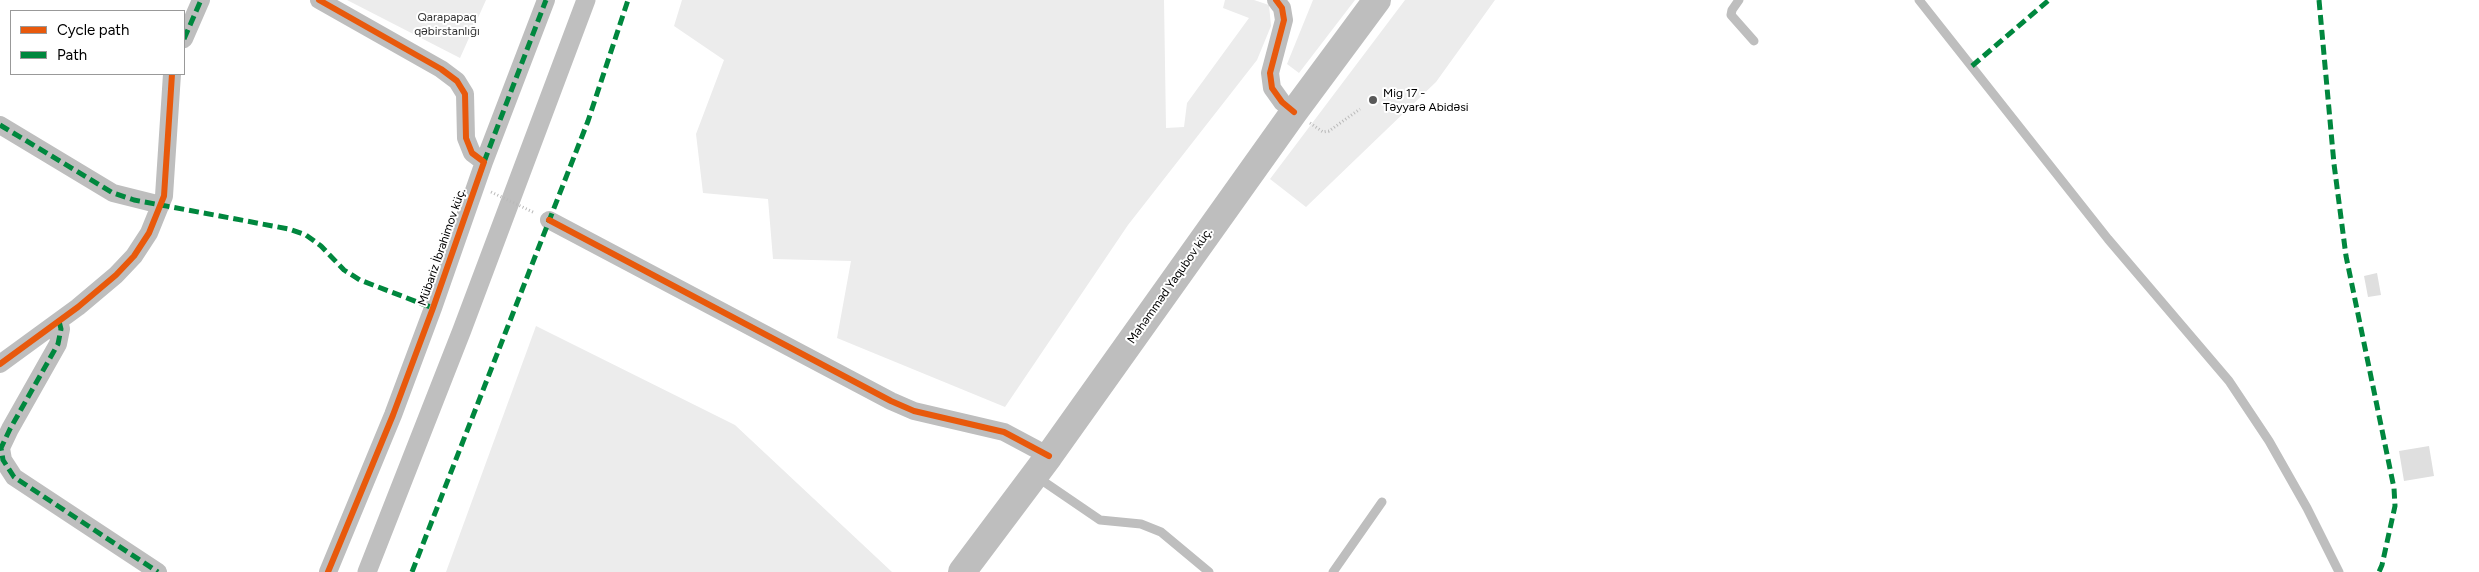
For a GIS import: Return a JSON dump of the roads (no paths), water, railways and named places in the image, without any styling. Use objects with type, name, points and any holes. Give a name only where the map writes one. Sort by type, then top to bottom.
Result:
[{"type":"main road","name":"Məhəmməd Yaqubov küç.","points":[[962,572],[1042,466],[1294,112],[1377,0]]},
{"type":"street","points":[[185,37],[201,0]]},
{"type":"street","points":[[319,0],[441,69],[457,81],[465,94],[466,138],[472,153],[484,162]]},
{"type":"street","name":"Mübariz İbrahimov küç.","points":[[328,572],[433,308],[475,184],[546,0]]},
{"type":"street","points":[[1276,0],[1282,8],[1284,20],[1270,73],[1272,88],[1282,102],[1294,112]]},
{"type":"street","points":[[0,364],[116,276],[134,256],[149,233],[164,196],[172,75]]},
{"type":"street","points":[[0,126],[113,192],[161,205]]},
{"type":"street","points":[[549,220],[891,401],[914,411],[1004,432],[1042,466]]},
{"type":"street","points":[[59,321],[61,329],[58,344],[10,429],[1,448],[3,460],[14,477],[158,572]]},
{"type":"lane","points":[[1739,0],[1731,15],[1754,41]]},
{"type":"lane","points":[[1919,0],[1930,11],[2108,239],[2229,381],[2269,441],[2307,508],[2339,572]]},
{"type":"lane","points":[[1042,466],[1100,520],[1141,524],[1161,532],[1210,572]]},
{"type":"lane","points":[[1333,572],[1382,502]]},
{"type":"waterway","points":[[367,572],[462,330],[586,0]]},
{"type":"place","name":"Mig 17 - Təyyarə Abidəsi","points":[[1373,100]]},
{"type":"park label","name":"Qarapapaq qəbirstanlığı","points":[[447,24]]}]
